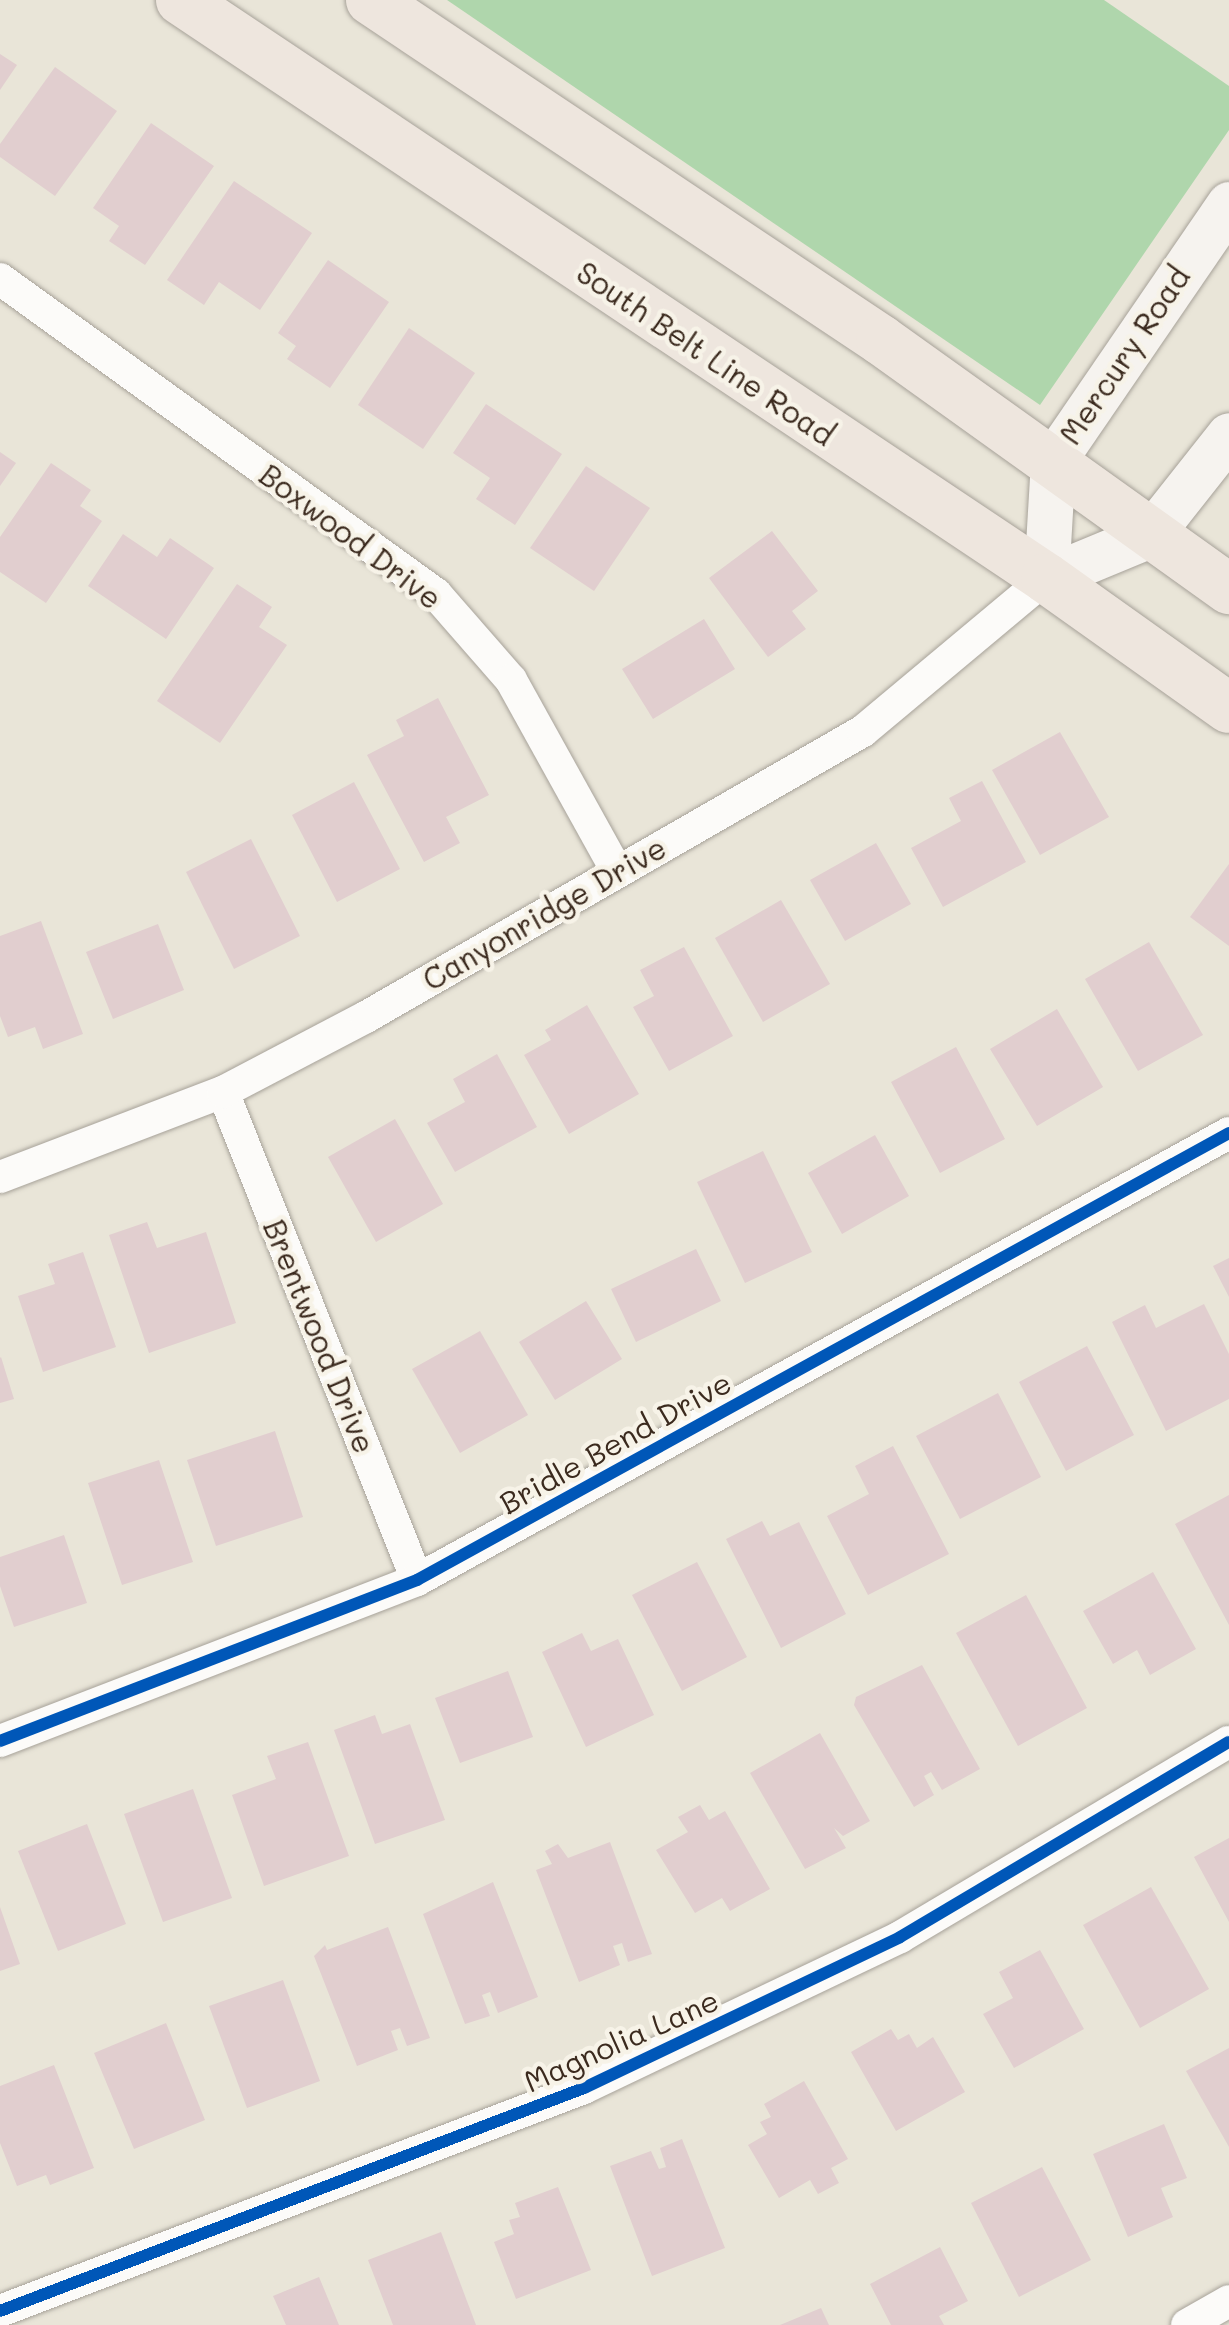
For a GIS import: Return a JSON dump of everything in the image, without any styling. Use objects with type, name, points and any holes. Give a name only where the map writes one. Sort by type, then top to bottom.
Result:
[{"type":"main road","name":"South Belt Line Road","points":[[182,0],[1046,578],[1229,708]]},
{"type":"main road","points":[[370,0],[1053,461],[1229,589]]},
{"type":"main road","name":"Mercury Road","points":[[1046,578],[1053,461],[1229,204]]},
{"type":"main road","points":[[1046,578],[1150,535],[1229,435]]},
{"type":"street","name":"Boxwood Drive","points":[[0,280],[436,594],[511,680],[617,870]]},
{"type":"street","name":"Canyonridge Drive","points":[[0,1177],[223,1092],[863,731],[1046,578]]},
{"type":"street","name":"Brentwood Drive","points":[[223,1092],[416,1580]]},
{"type":"street","name":"Bridle Bend Drive","points":[[0,1741],[416,1580],[1229,1134]]},
{"type":"street","name":"Magnolia Lane","points":[[0,2311],[584,2088],[900,1937],[1229,1742]]},
{"type":"street","points":[[1187,2325],[1229,2301]]},
{"type":"green space","points":[[447,0],[1104,0],[1229,86],[1229,130],[1040,405]]},
{"type":"building","points":[[0,54],[17,65],[0,90]]},
{"type":"building","points":[[55,67],[117,111],[55,196],[0,157],[0,144]]},
{"type":"building","points":[[151,123],[214,166],[145,265],[109,241],[119,226],[93,208]]},
{"type":"building","points":[[234,181],[312,233],[260,310],[219,282],[204,305],[167,280]]},
{"type":"building","points":[[328,260],[389,302],[330,388],[287,359],[296,346],[278,333]]},
{"type":"building","points":[[409,328],[475,373],[423,449],[358,405]]},
{"type":"building","points":[[486,404],[562,454],[515,525],[476,499],[490,478],[453,453]]},
{"type":"building","points":[[0,452],[16,463],[0,486]]},
{"type":"building","points":[[51,463],[91,490],[80,506],[102,521],[46,603],[0,572],[0,537]]},
{"type":"building","points":[[586,466],[650,508],[594,591],[530,548]]},
{"type":"building","points":[[772,531],[818,591],[792,611],[806,629],[768,657],[709,578]]},
{"type":"building","points":[[123,534],[157,557],[170,538],[214,568],[166,639],[88,586]]},
{"type":"building","points":[[237,584],[272,607],[259,627],[287,645],[220,743],[157,701]]},
{"type":"building","points":[[704,619],[735,669],[653,719],[622,669]]},
{"type":"building","points":[[438,698],[489,795],[446,817],[460,843],[424,862],[367,755],[404,736],[396,720]]},
{"type":"building","points":[[1060,732],[1109,817],[1040,855],[992,770]]},
{"type":"building","points":[[982,781],[1026,862],[943,907],[911,848],[961,821],[949,798]]},
{"type":"building","points":[[354,782],[400,869],[337,902],[292,815]]},
{"type":"building","points":[[251,839],[300,936],[234,969],[186,872]]},
{"type":"building","points":[[876,843],[911,904],[845,941],[810,880]]},
{"type":"building","points":[[1229,864],[1229,946],[1190,917]]},
{"type":"building","points":[[781,900],[830,984],[763,1022],[715,938]]},
{"type":"building","points":[[41,921],[83,1034],[43,1049],[35,1027],[8,1037],[0,1016],[0,936]]},
{"type":"building","points":[[158,924],[184,990],[113,1019],[86,952]]},
{"type":"building","points":[[1149,942],[1203,1035],[1138,1071],[1085,979]]},
{"type":"building","points":[[684,947],[733,1036],[669,1071],[633,1007],[654,996],[640,970]]},
{"type":"building","points":[[587,1005],[639,1094],[569,1134],[524,1055],[551,1040],[545,1030]]},
{"type":"building","points":[[1057,1009],[1103,1087],[1037,1126],[990,1049]]},
{"type":"building","points":[[956,1047],[1005,1139],[940,1173],[891,1082]]},
{"type":"building","points":[[497,1054],[537,1127],[455,1172],[427,1123],[465,1102],[453,1079]]},
{"type":"building","points":[[395,1119],[443,1204],[376,1242],[328,1157]]},
{"type":"building","points":[[875,1135],[909,1196],[842,1234],[808,1173]]},
{"type":"building","points":[[763,1151],[812,1252],[745,1283],[697,1182]]},
{"type":"building","points":[[147,1222],[157,1248],[206,1232],[236,1323],[149,1353],[109,1235]]},
{"type":"building","points":[[696,1249],[721,1301],[636,1342],[611,1289]]},
{"type":"building","points":[[83,1252],[116,1347],[43,1372],[18,1296],[55,1284],[48,1264]]},
{"type":"building","points":[[1229,1258],[1229,1297],[1213,1266]]},
{"type":"building","points":[[586,1301],[622,1359],[555,1400],[519,1342]]},
{"type":"building","points":[[1204,1304],[1229,1354],[1229,1399],[1166,1431],[1112,1322],[1145,1305],[1156,1328]]},
{"type":"building","points":[[480,1331],[528,1415],[460,1453],[412,1369]]},
{"type":"building","points":[[1087,1346],[1134,1435],[1066,1471],[1019,1382]]},
{"type":"building","points":[[0,1358],[14,1399],[0,1403]]},
{"type":"building","points":[[998,1393],[1041,1477],[960,1519],[916,1436]]},
{"type":"building","points":[[275,1431],[303,1517],[216,1546],[187,1460]]},
{"type":"building","points":[[893,1446],[949,1554],[868,1595],[827,1516],[869,1494],[855,1466]]},
{"type":"building","points":[[159,1460],[193,1562],[122,1585],[88,1483]]},
{"type":"building","points":[[1229,1495],[1229,1625],[1175,1524]]},
{"type":"building","points":[[762,1521],[770,1536],[799,1522],[846,1614],[781,1648],[726,1539]]},
{"type":"building","points":[[64,1535],[87,1603],[14,1627],[0,1586],[0,1557]]},
{"type":"building","points":[[697,1562],[747,1657],[682,1691],[632,1595]]},
{"type":"building","points":[[1153,1572],[1196,1649],[1150,1675],[1137,1650],[1113,1664],[1083,1611]]},
{"type":"building","points":[[1026,1595],[1087,1708],[1018,1746],[956,1633]]},
{"type":"building","points":[[582,1633],[591,1651],[618,1639],[654,1715],[586,1747],[542,1652]]},
{"type":"building","points":[[922,1665],[980,1769],[942,1790],[931,1772],[924,1776],[934,1795],[914,1807],[854,1705],[856,1697]]},
{"type":"building","points":[[508,1671],[533,1737],[460,1763],[435,1698]]},
{"type":"building","points":[[375,1715],[382,1734],[410,1724],[445,1820],[375,1844],[334,1730]]},
{"type":"building","points":[[820,1733],[870,1821],[843,1836],[834,1828],[846,1848],[805,1869],[750,1773]]},
{"type":"building","points":[[308,1742],[349,1856],[264,1886],[232,1795],[276,1779],[267,1756]]},
{"type":"building","points":[[193,1789],[232,1898],[163,1922],[124,1814]]},
{"type":"building","points":[[700,1805],[709,1820],[725,1811],[770,1889],[730,1911],[722,1898],[695,1913],[656,1850],[688,1832],[678,1817]]},
{"type":"building","points":[[87,1824],[126,1924],[58,1951],[18,1851]]},
{"type":"building","points":[[1229,1838],[1229,1922],[1194,1857]]},
{"type":"building","points":[[610,1842],[652,1954],[628,1962],[622,1943],[613,1946],[620,1965],[579,1982],[536,1870],[552,1864],[545,1851],[558,1844],[568,1858]]},
{"type":"building","points":[[493,1882],[538,1997],[498,2013],[490,1992],[482,1995],[490,2016],[465,2024],[423,1914]]},
{"type":"building","points":[[1151,1887],[1209,1989],[1140,2028],[1083,1925]]},
{"type":"building","points":[[0,1907],[20,1964],[0,1971]]},
{"type":"building","points":[[388,1927],[430,2038],[407,2046],[400,2028],[391,2031],[398,2050],[357,2066],[314,1956],[325,1945],[327,1950]]},
{"type":"building","points":[[1040,1950],[1084,2029],[1014,2068],[983,2014],[1013,1998],[999,1972]]},
{"type":"building","points":[[283,1980],[320,2081],[247,2108],[209,2006]]},
{"type":"building","points":[[166,2023],[205,2120],[134,2149],[94,2053]]},
{"type":"building","points":[[891,2029],[898,2040],[909,2034],[917,2048],[933,2037],[965,2092],[896,2131],[851,2052]]},
{"type":"building","points":[[1229,2048],[1229,2147],[1186,2071]]},
{"type":"building","points":[[54,2065],[94,2168],[50,2185],[46,2175],[17,2186],[0,2143],[0,2086]]},
{"type":"building","points":[[804,2081],[848,2159],[831,2168],[839,2183],[818,2194],[810,2180],[779,2198],[748,2145],[767,2134],[760,2122],[771,2117],[764,2104]]},
{"type":"building","points":[[1164,2124],[1187,2178],[1161,2188],[1173,2217],[1128,2237],[1093,2154]]},
{"type":"building","points":[[682,2139],[725,2248],[652,2276],[610,2166],[651,2151],[659,2169],[666,2167],[660,2148]]},
{"type":"building","points":[[1042,2167],[1091,2260],[1019,2297],[971,2203]]},
{"type":"building","points":[[558,2187],[591,2270],[516,2299],[494,2242],[514,2234],[509,2220],[520,2217],[515,2203]]},
{"type":"building","points":[[441,2232],[476,2325],[393,2325],[368,2260]]},
{"type":"building","points":[[940,2247],[968,2301],[939,2316],[944,2325],[891,2325],[870,2284]]},
{"type":"building","points":[[319,2277],[339,2325],[286,2325],[273,2296]]},
{"type":"building","points":[[821,2308],[829,2325],[780,2325]]},
{"type":"cycle path","points":[[0,1741],[417,1580],[1229,1133]]},
{"type":"cycle path","points":[[0,2311],[584,2088],[900,1937],[1229,1742]]}]
